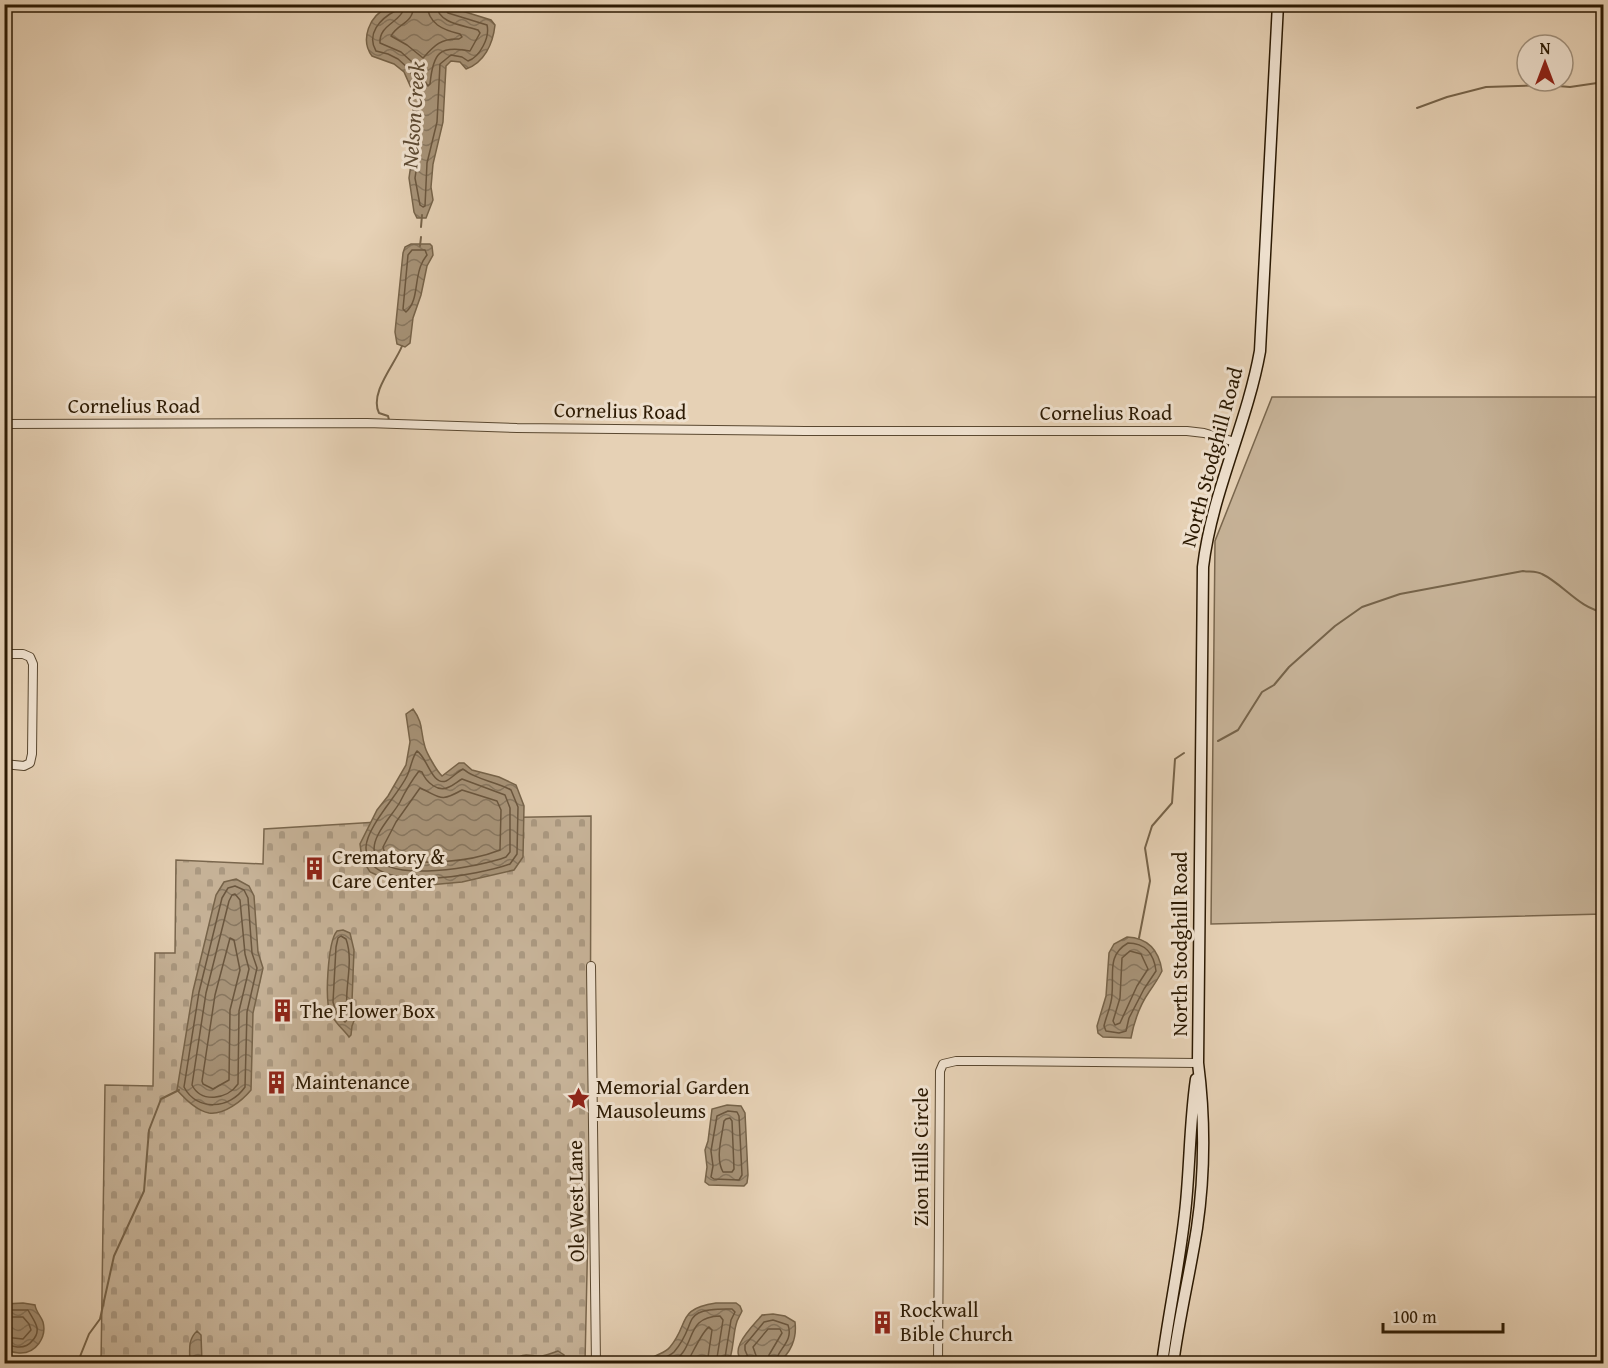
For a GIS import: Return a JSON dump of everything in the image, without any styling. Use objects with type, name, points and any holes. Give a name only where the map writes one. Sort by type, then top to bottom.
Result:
[{"type":"street","name":"North Stodghill Road","points":[[1173,1364],[1200,1201],[1203,1105],[1198,1064],[1203,567],[1212,516],[1254,381],[1260,351],[1278,4]]},
{"type":"street","name":"Cornelius Road","points":[[4,424],[367,423],[517,428],[805,431],[1187,431],[1204,433],[1235,442]]},
{"type":"street","points":[[4,654],[23,654],[30,657],[33,664],[30,763],[24,766],[4,764]]},
{"type":"street","name":"Ole West Lane","points":[[591,966],[596,1364]]},
{"type":"street","name":"Zion Hills Circle","points":[[938,1364],[940,1071],[943,1064],[956,1061],[1198,1064]]},
{"type":"street","name":"North Stodghill Road","points":[[1162,1364],[1184,1225],[1191,1112],[1198,1064]]},
{"type":"green space","points":[[1272,397],[1603,397],[1603,914],[1211,924],[1215,541]]},
{"type":"green space","points":[[591,816],[590,1136],[585,1363],[101,1364],[105,1085],[153,1086],[155,953],[175,953],[176,860],[263,864],[264,829],[427,819]]},
{"type":"water","points":[[408,4],[443,5],[491,20],[495,25],[490,46],[478,62],[466,69],[460,62],[451,61],[446,66],[443,122],[433,164],[431,187],[433,200],[426,218],[417,218],[414,212],[409,178],[412,157],[410,138],[413,116],[412,90],[404,72],[394,64],[372,56],[367,43],[371,22],[381,11]]},
{"type":"water","points":[[411,244],[430,244],[433,255],[427,266],[413,318],[410,343],[405,347],[397,344],[395,332],[403,253],[405,247]]},
{"type":"water","points":[[413,709],[420,723],[426,750],[442,776],[459,763],[464,763],[472,770],[499,777],[516,785],[524,806],[523,857],[514,870],[462,882],[418,886],[392,882],[370,872],[362,859],[360,844],[377,810],[406,765],[410,742],[406,714]]},
{"type":"water","points":[[236,879],[249,886],[254,896],[258,952],[263,968],[253,1013],[251,1090],[232,1106],[221,1112],[209,1113],[187,1101],[177,1090],[193,991],[216,895],[224,882]]},
{"type":"water","points":[[343,930],[350,933],[354,950],[352,1001],[354,1021],[349,1037],[333,1017],[328,997],[331,946],[337,931]]},
{"type":"water","points":[[1127,937],[1141,940],[1151,946],[1158,957],[1162,971],[1140,1008],[1131,1038],[1103,1037],[1098,1033],[1097,1026],[1106,996],[1109,953],[1114,944]]},
{"type":"water","points":[[727,1105],[741,1106],[745,1113],[748,1175],[744,1186],[709,1185],[705,1182],[707,1167],[705,1150],[712,1109]]},
{"type":"water","points":[[716,1303],[736,1303],[742,1311],[736,1323],[728,1363],[647,1363],[670,1347],[689,1313]]},
{"type":"water","points":[[5,1304],[35,1305],[44,1328],[42,1339],[35,1348],[25,1353],[17,1353],[5,1350]]},
{"type":"water","points":[[762,1315],[785,1316],[795,1322],[794,1340],[789,1350],[777,1363],[758,1365],[747,1363],[740,1358],[738,1353],[742,1339]]},
{"type":"water","points":[[197,1331],[201,1335],[202,1363],[190,1363],[190,1342]]},
{"type":"water","points":[[558,1351],[564,1355],[564,1363],[516,1363],[523,1355],[542,1356]]},
{"type":"waterway","points":[[1417,108],[1486,87],[1546,85],[1570,87],[1604,82]]},
{"type":"waterway","name":"Nelson Creek","points":[[421,227],[422,215]]},
{"type":"waterway","name":"Nelson Creek","points":[[420,246],[421,237]]},
{"type":"waterway","name":"Nelson Creek","points":[[389,420],[388,416],[379,413],[377,397],[402,346]]},
{"type":"waterway","points":[[1218,741],[1238,730],[1262,692],[1274,685],[1289,667],[1335,626],[1362,607],[1400,594],[1523,571],[1540,573],[1550,578],[1579,601],[1604,612]]},
{"type":"waterway","points":[[1139,938],[1150,881],[1145,848],[1152,826],[1172,803],[1175,759],[1184,753]]},
{"type":"waterway","points":[[77,1364],[89,1334],[100,1319],[114,1256],[144,1191],[149,1130],[161,1099],[179,1090]]},
{"type":"place","name":"Crematory & Care Center","points":[[314,869]]},
{"type":"place","name":"The Flower Box","points":[[282,1011]]},
{"type":"place","name":"Maintenance","points":[[277,1082]]},
{"type":"place","name":"Memorial Garden Mausoleums","points":[[578,1099]]},
{"type":"place","name":"Rockwall Bible Church","points":[[882,1322]]}]
